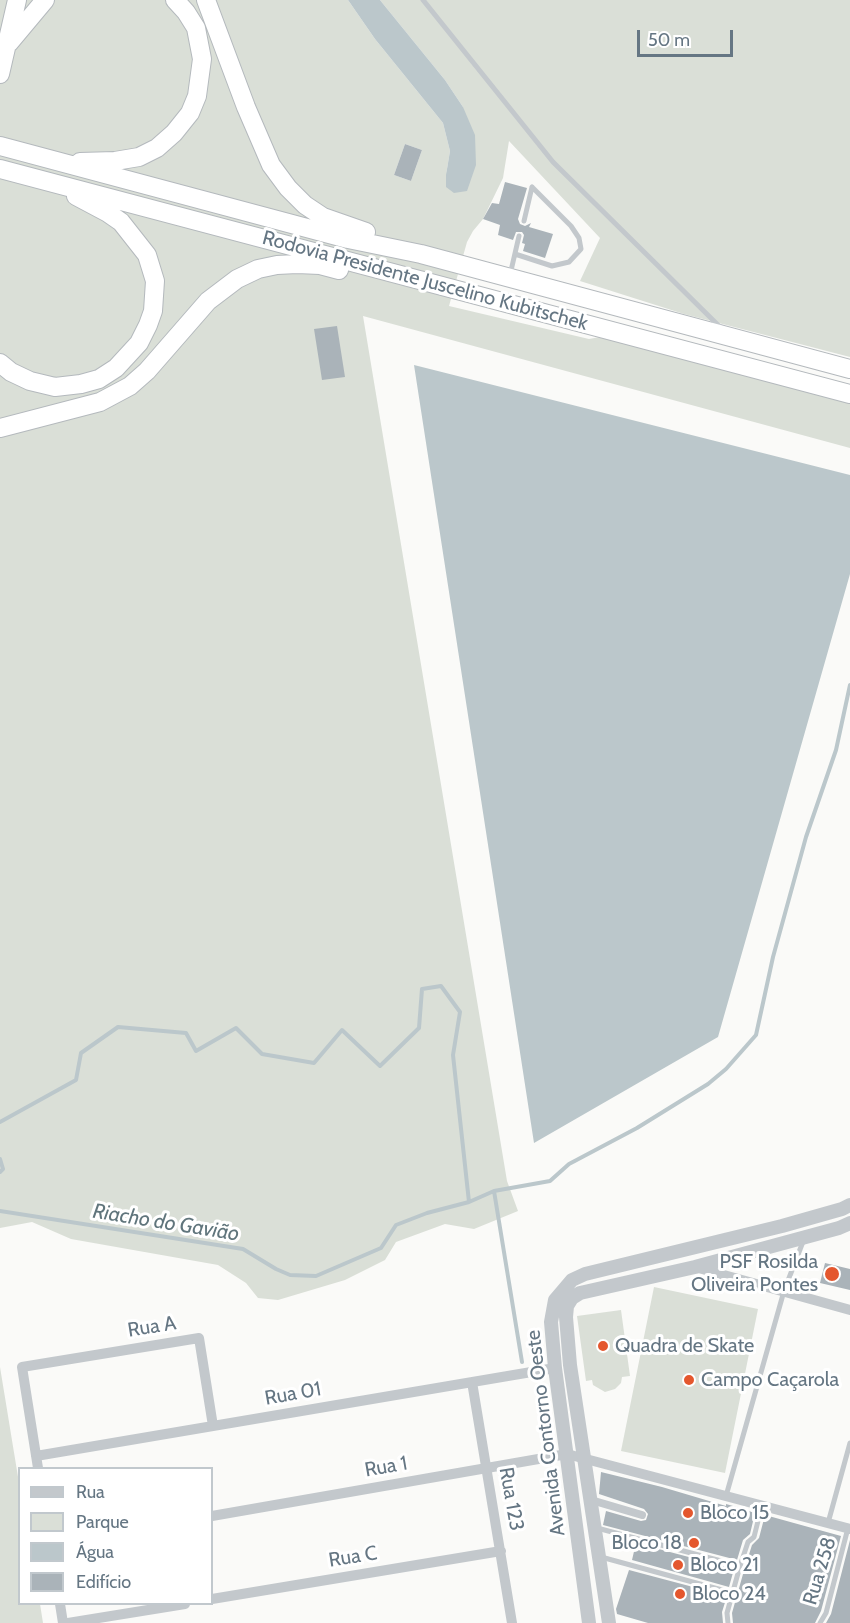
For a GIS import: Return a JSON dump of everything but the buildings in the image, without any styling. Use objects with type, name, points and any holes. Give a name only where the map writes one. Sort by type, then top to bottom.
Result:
[{"type":"highway","points":[[0,74],[17,0]]},
{"type":"highway","points":[[6,46],[45,0]]},
{"type":"highway","points":[[48,159],[115,161],[139,157],[157,148],[174,133],[190,113],[197,96],[202,59],[196,28],[175,0]]},
{"type":"highway","points":[[206,0],[261,145],[271,165],[288,188],[305,205],[323,217],[421,254]]},
{"type":"highway","name":"Rodovia Presidente Juscelino Kubitschek","points":[[0,146],[337,236],[421,254],[850,369]]},
{"type":"highway","name":"Rodovia Presidente Juscelino Kubitschek","points":[[0,169],[850,394]]},
{"type":"highway","points":[[0,363],[11,372],[30,381],[55,387],[99,379],[116,368],[139,343],[153,311],[155,281],[147,255],[135,237],[121,222],[108,213],[37,179]]},
{"type":"highway","points":[[0,428],[100,402],[130,386],[147,371],[208,301],[237,279],[258,269],[297,264],[379,275],[391,272]]},
{"type":"street","points":[[561,1303],[572,1281],[585,1274],[782,1226],[850,1205]]},
{"type":"street","points":[[561,1303],[580,1293],[695,1267],[805,1238],[850,1223]]},
{"type":"street","points":[[695,1267],[850,1310]]},
{"type":"street","name":"Avenida Contorno Oeste","points":[[561,1303],[551,1322],[555,1368],[589,1623]]},
{"type":"street","name":"Avenida Contorno Oeste","points":[[561,1303],[566,1317],[570,1365],[609,1623]]},
{"type":"street","name":"Rua A","points":[[36,1456],[22,1367],[198,1338],[213,1426]]},
{"type":"street","name":"Rua 01","points":[[36,1456],[555,1368]]},
{"type":"street","name":"Rua 123","points":[[472,1382],[512,1623]]},
{"type":"street","points":[[567,1454],[849,1529]]},
{"type":"street","name":"Rua 1","points":[[213,1516],[567,1454]]},
{"type":"street","points":[[36,1456],[38,1467]]},
{"type":"street","points":[[591,1500],[642,1515]]},
{"type":"street","name":"Rua C","points":[[213,1599],[501,1551]]},
{"type":"street","points":[[60,1605],[63,1623]]},
{"type":"street","points":[[68,1623],[179,1605]]},
{"type":"lane","points":[[423,0],[553,162],[728,336]]},
{"type":"lane","points":[[515,254],[552,266],[569,262],[581,249],[579,238],[571,226],[532,187],[524,221]]},
{"type":"lane","points":[[510,278],[519,236]]},
{"type":"lane","points":[[726,1496],[784,1291],[805,1238]]},
{"type":"lane","points":[[828,1523],[850,1443]]},
{"type":"lane","points":[[728,1623],[727,1613],[740,1566],[747,1542],[754,1537],[762,1505]]},
{"type":"lane","points":[[595,1527],[740,1566]]},
{"type":"lane","name":"Rua 258","points":[[820,1623],[826,1613],[849,1529]]},
{"type":"lane","points":[[599,1556],[733,1593]]},
{"type":"green space","points":[[0,0],[348,0],[375,39],[443,123],[450,151],[446,175],[463,107],[445,80],[380,0],[850,0],[850,357],[684,314],[580,281],[600,238],[509,141],[503,178],[483,219],[467,242],[449,306],[589,339],[600,337],[850,403],[850,448],[363,316],[507,1181],[518,1211],[474,1229],[445,1224],[396,1242],[385,1260],[345,1280],[278,1300],[258,1298],[246,1283],[218,1265],[71,1239],[32,1222],[0,1228]],"holes":[[[405,144],[422,150],[411,181],[394,175]]]},
{"type":"green space","name":"Campo Caçarola","points":[[654,1287],[758,1309],[725,1473],[621,1451]]},
{"type":"green space","name":"Quadra de Skate","points":[[621,1310],[630,1376],[622,1377],[621,1383],[615,1389],[605,1392],[593,1385],[592,1380],[586,1381],[577,1316]]},
{"type":"green space","points":[[0,1367],[18,1477],[18,1605],[40,1605],[43,1623],[0,1623]]},
{"type":"water","points":[[348,0],[380,0],[445,80],[463,107],[475,135],[476,165],[467,191],[454,193],[446,187],[450,151],[443,123],[375,39]]},
{"type":"water","points":[[414,365],[850,475],[850,574],[718,1037],[534,1143]]},
{"type":"waterway","name":"Riacho do Gavião","points":[[0,1211],[243,1249],[290,1275],[316,1276],[381,1248],[396,1225],[427,1213],[469,1202],[494,1191],[550,1181],[569,1164],[637,1128],[708,1084],[726,1069],[756,1035],[773,957],[806,837],[836,750],[850,685]]},
{"type":"waterway","points":[[0,1122],[76,1080],[81,1053],[118,1027],[186,1033],[196,1051],[236,1028],[262,1054],[314,1063],[342,1030],[380,1066],[419,1028],[422,989],[441,986],[460,1012],[453,1055],[469,1202]]},
{"type":"waterway","points":[[0,1159],[3,1169],[0,1172]]},
{"type":"waterway","points":[[494,1191],[522,1362]]},
{"type":"place","name":"PSF Rosilda Oliveira Pontes","points":[[832,1274]]},
{"type":"place","name":"Quadra de Skate","points":[[603,1346]]},
{"type":"place","name":"Campo Caçarola","points":[[689,1380]]},
{"type":"place","name":"Bloco 15","points":[[688,1513]]},
{"type":"place","name":"Bloco 18","points":[[694,1543]]},
{"type":"place","name":"Bloco 21","points":[[678,1565]]},
{"type":"place","name":"Bloco 24","points":[[680,1594]]}]
